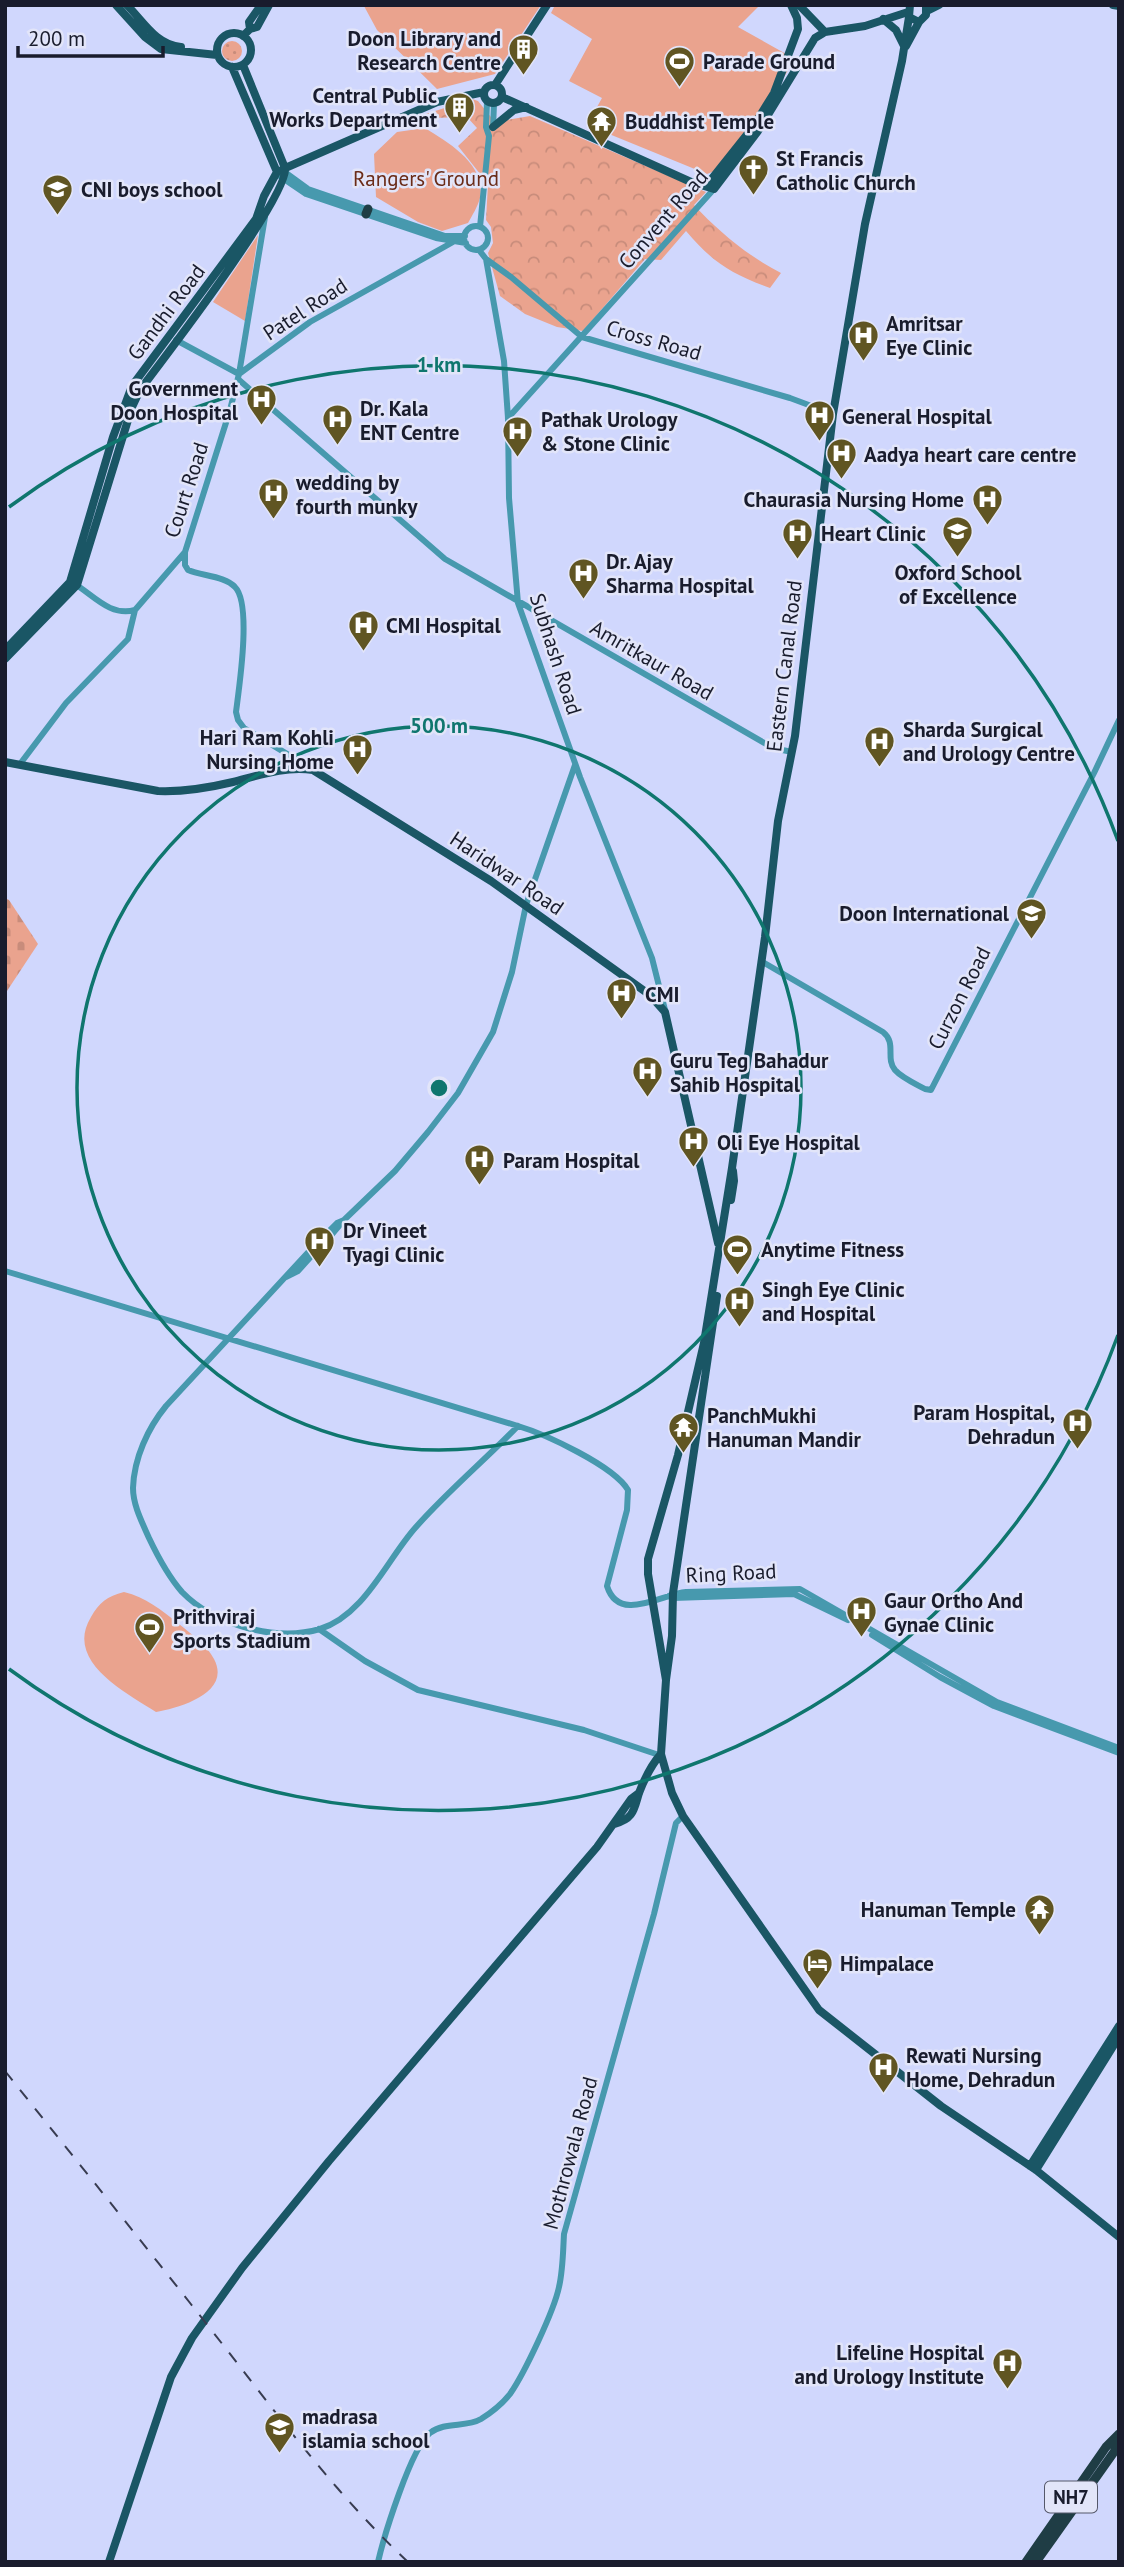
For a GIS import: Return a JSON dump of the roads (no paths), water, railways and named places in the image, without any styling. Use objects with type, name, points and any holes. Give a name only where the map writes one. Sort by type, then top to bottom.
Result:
[{"type":"highway","name":"NH7","points":[[1026,2562],[1106,2447],[1119,2434]]},
{"type":"highway","name":"NH7","points":[[1036,2562],[1119,2445]]},
{"type":"main road","points":[[116,5],[145,37],[161,49],[217,53]]},
{"type":"main road","points":[[127,5],[164,43],[173,47],[217,53]]},
{"type":"main road","points":[[250,29],[249,22],[261,5]]},
{"type":"main road","points":[[243,36],[250,29],[257,27],[269,5]]},
{"type":"main road","points":[[495,85],[547,5]]},
{"type":"main road","name":"Convent Road","points":[[710,187],[774,93],[798,29],[797,18],[791,5]]},
{"type":"main road","points":[[799,5],[825,32],[865,26],[909,12],[919,22]]},
{"type":"main road","points":[[927,8],[939,5]]},
{"type":"main road","points":[[1113,5],[1119,6]]},
{"type":"main road","name":"Eastern Canal Road","points":[[905,49],[919,22],[923,20],[927,8]]},
{"type":"main road","name":"Eastern Canal Road","points":[[721,1250],[734,1181],[732,1168],[778,821],[792,752],[832,414],[865,224],[905,49],[909,12]]},
{"type":"main road","points":[[883,19],[896,30],[905,49]]},
{"type":"main road","name":"Convent Road","points":[[710,187],[758,131],[815,38],[825,32]]},
{"type":"main road","points":[[228,34],[243,36],[251,51],[243,65],[232,68],[223,64],[217,53],[219,41],[228,34]]},
{"type":"main road","points":[[243,65],[283,173]]},
{"type":"main road","points":[[232,68],[283,173]]},
{"type":"main road","points":[[283,173],[437,102],[484,92],[488,86],[495,85],[501,89],[502,97]]},
{"type":"main road","points":[[484,92],[491,103],[502,97]]},
{"type":"main road","points":[[502,97],[691,182],[710,187]]},
{"type":"main road","points":[[493,127],[514,110],[526,107]]},
{"type":"main road","name":"Gandhi Road","points":[[5,659],[74,583],[113,437],[132,386],[173,338],[265,216],[283,173]]},
{"type":"main road","name":"Gandhi Road","points":[[173,338],[256,219],[264,197],[283,173]]},
{"type":"main road","name":"Gandhi Road","points":[[5,650],[74,583]]},
{"type":"main road","points":[[5,762],[158,791],[176,791],[225,783],[286,768],[313,770]]},
{"type":"main road","name":"Haridwar Road","points":[[313,770],[451,854],[526,905],[650,995],[665,1012]]},
{"type":"main road","points":[[665,1012],[721,1250],[672,1596],[670,1652],[660,1754],[672,1793],[682,1815],[819,2010],[941,2106],[1033,2168],[1119,2237]]},
{"type":"main road","points":[[666,1680],[652,1602],[648,1559],[678,1455],[721,1250]]},
{"type":"main road","points":[[109,2562],[172,2378],[192,2338],[242,2268],[329,2161],[614,1824],[629,1818],[635,1811],[639,1793],[660,1754]]},
{"type":"main road","points":[[1033,2168],[1119,2026]]},
{"type":"main road","points":[[1033,2168],[1119,2037]]},
{"type":"street","points":[[480,227],[489,136],[493,127],[491,103]]},
{"type":"street","points":[[489,136],[486,127],[491,103]]},
{"type":"street","points":[[283,173],[308,189],[436,239],[453,242],[465,240]]},
{"type":"street","name":"Convent Road","points":[[508,418],[582,337],[710,187]]},
{"type":"street","points":[[367,212],[465,240]]},
{"type":"street","name":"Court Road","points":[[20,764],[66,703],[128,639],[135,610],[185,552],[238,377],[265,216]]},
{"type":"street","points":[[465,240],[469,229],[480,227]]},
{"type":"street","points":[[479,250],[485,246],[488,239],[486,232],[480,227]]},
{"type":"street","points":[[436,239],[438,251]]},
{"type":"street","name":"Subhash Road","points":[[465,240],[471,249],[479,250],[486,259],[503,361],[517,603],[575,765],[652,958],[665,1012]]},
{"type":"street","name":"Patel Road","points":[[238,377],[310,322],[453,242]]},
{"type":"street","name":"Cross Road","points":[[486,259],[582,337],[790,398],[832,414]]},
{"type":"street","points":[[173,338],[238,377]]},
{"type":"street","name":"Amritkaur Road","points":[[238,377],[445,559],[517,603],[773,748],[792,752]]},
{"type":"street","points":[[185,552],[185,565],[188,570],[228,582],[236,587],[239,594],[244,626],[236,712],[238,720],[244,728],[313,770]]},
{"type":"street","points":[[74,583],[113,610],[125,613],[135,610]]},
{"type":"street","name":"Curzon Road","points":[[761,961],[883,1032],[891,1040],[892,1064],[896,1070],[928,1091],[931,1090],[1060,842],[1119,720]]},
{"type":"street","points":[[518,1426],[418,1524],[354,1607],[331,1624],[319,1629],[285,1633],[263,1632],[238,1625],[197,1604],[181,1591],[156,1554],[137,1507],[133,1487],[148,1432],[166,1406],[337,1223],[344,1220],[409,1156],[458,1093],[499,1018],[526,905],[575,765]]},
{"type":"street","points":[[5,1271],[548,1436],[571,1448],[626,1486],[629,1496],[627,1510],[607,1586],[609,1593],[622,1603],[634,1606],[652,1602]]},
{"type":"street","name":"Ring Road","points":[[652,1602],[672,1596],[748,1588],[800,1589],[997,1702],[1119,1750]]},
{"type":"street","points":[[319,1629],[365,1661],[418,1690],[584,1730],[660,1754]]},
{"type":"street","name":"Mothrowala Road","points":[[378,2562],[412,2464],[424,2441],[429,2434],[440,2428],[475,2422],[506,2398],[518,2380],[553,2306],[560,2286],[564,2234],[654,1914],[676,1823],[682,1815]]},
{"type":"railway","points":[[5,2071],[302,2446],[353,2506],[408,2562]]},
{"type":"place","name":"Doon Library and Research Centre","points":[[524,77]]},
{"type":"place","name":"Parade Ground","points":[[680,88]]},
{"type":"place","name":"Central Public Works Department","points":[[460,134]]},
{"type":"place","name":"Buddhist Temple","points":[[602,148]]},
{"type":"place","name":"St Francis Catholic Church","points":[[753,197]]},
{"type":"place","name":"CNI boys school","points":[[58,216]]},
{"type":"place","name":"Amritsar Eye Clinic","points":[[863,362]]},
{"type":"place","name":"Government Doon Hospital","points":[[261,427]]},
{"type":"place","name":"General Hospital","points":[[819,443]]},
{"type":"place","name":"Dr. Kala ENT Centre","points":[[337,447]]},
{"type":"place","name":"Pathak Urology & Stone Clinic","points":[[518,458]]},
{"type":"place","name":"Aadya heart care centre","points":[[841,481]]},
{"type":"place","name":"wedding by fourth munky","points":[[273,521]]},
{"type":"place","name":"Chaurasia Nursing Home","points":[[987,526]]},
{"type":"place","name":"Oxford School of Excellence","points":[[958,559]]},
{"type":"place","name":"Heart Clinic","points":[[798,560]]},
{"type":"place","name":"Dr. Ajay Sharma Hospital","points":[[583,600]]},
{"type":"place","name":"CMI Hospital","points":[[363,652]]},
{"type":"place","name":"Sharda Surgical and Urology Centre","points":[[880,768]]},
{"type":"place","name":"Hari Ram Kohli Nursing Home","points":[[357,776]]},
{"type":"place","name":"Doon International","points":[[1032,940]]},
{"type":"place","name":"CMI","points":[[622,1021]]},
{"type":"place","name":"Guru Teg Bahadur Sahib Hospital","points":[[647,1099]]},
{"type":"place","name":"Oli Eye Hospital","points":[[694,1169]]},
{"type":"place","name":"Param Hospital","points":[[480,1187]]},
{"type":"place","name":"Dr Vineet Tyagi Clinic","points":[[320,1269]]},
{"type":"place","name":"Anytime Fitness","points":[[738,1276]]},
{"type":"place","name":"Singh Eye Clinic and Hospital","points":[[739,1328]]},
{"type":"place","name":"Param Hospital, Dehradun","points":[[1078,1451]]},
{"type":"place","name":"PanchMukhi Hanuman Mandir","points":[[684,1454]]},
{"type":"place","name":"Gaur Ortho And Gynae Clinic","points":[[861,1639]]},
{"type":"place","name":"Prithviraj Sports Stadium","points":[[150,1655]]},
{"type":"place","name":"Hanuman Temple","points":[[1039,1936]]},
{"type":"place","name":"Himpalace","points":[[817,1990]]},
{"type":"place","name":"Rewati Nursing Home, Dehradun","points":[[883,2094]]},
{"type":"place","name":"Lifeline Hospital and Urology Institute","points":[[1007,2391]]},
{"type":"place","name":"madrasa islamia school","points":[[279,2455]]},
{"type":"park label","name":"Rangers' Ground","points":[[426,178]]}]
